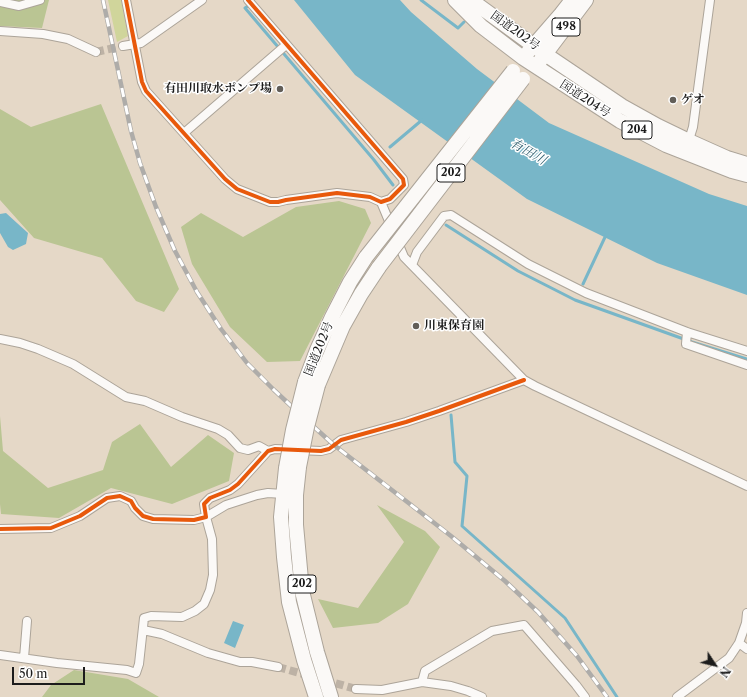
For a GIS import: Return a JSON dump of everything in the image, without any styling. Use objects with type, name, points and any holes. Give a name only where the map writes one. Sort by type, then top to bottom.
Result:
[{"type":"highway","name":"国道202号","points":[[456,0],[481,26],[536,66]]},
{"type":"highway","name":"国道202号","points":[[316,697],[304,660],[289,602],[281,517],[283,494],[307,427],[317,350],[348,285],[366,257],[518,75],[536,66],[545,54],[471,0]]},
{"type":"highway","name":"498","points":[[534,45],[572,0]]},
{"type":"highway","name":"498","points":[[545,54],[586,0]]},
{"type":"highway","points":[[523,58],[534,45]]},
{"type":"highway","name":"国道204号","points":[[545,54],[622,106],[658,126],[687,147],[732,171],[747,175]]},
{"type":"highway","name":"国道202号","points":[[312,384],[361,294],[518,75],[523,58]]},
{"type":"highway","name":"国道204号","points":[[536,66],[620,121],[666,145],[687,147],[747,164]]},
{"type":"highway","name":"国道202号","points":[[293,468],[302,591],[317,652],[331,697]]},
{"type":"street","points":[[0,2],[19,6],[40,0]]},
{"type":"street","points":[[126,0],[142,82],[146,91],[237,189],[270,202],[338,194],[370,197],[381,202],[404,257],[524,380],[747,486]]},
{"type":"street","points":[[123,46],[141,42],[202,0]]},
{"type":"street","points":[[248,0],[404,179],[404,185],[390,199],[381,202]]},
{"type":"street","points":[[687,147],[693,127],[710,0]]},
{"type":"street","points":[[0,30],[43,34],[68,39],[96,52]]},
{"type":"street","points":[[184,133],[286,45]]},
{"type":"street","points":[[412,265],[417,252],[444,216],[451,215],[528,264],[586,293],[687,332],[747,351]]},
{"type":"street","points":[[687,332],[686,344],[747,365]]},
{"type":"street","points":[[0,339],[20,343],[38,349],[73,364],[126,397],[145,401],[182,417],[218,429],[228,434],[240,448],[248,450],[258,446],[268,451]]},
{"type":"street","points":[[0,655],[127,670],[136,674],[139,664],[144,618],[151,616],[182,617],[195,612],[204,604],[210,590],[213,575],[212,540],[204,504],[210,498],[230,490],[238,484],[268,451],[275,449],[321,451],[329,449],[341,440],[432,414],[524,380]]},
{"type":"street","points":[[0,529],[51,528],[80,516],[107,498],[120,496],[131,501],[135,508],[143,516],[153,519],[194,520],[206,516],[226,505],[268,493],[283,494]]},
{"type":"street","points":[[677,697],[686,692],[729,658],[739,643],[746,623],[747,613]]},
{"type":"street","points":[[24,658],[27,621]]},
{"type":"street","points":[[422,682],[425,671],[492,632],[524,625],[585,697]]},
{"type":"street","points":[[143,630],[162,634],[208,653],[240,662],[252,662],[278,667]]},
{"type":"street","points":[[739,643],[747,649]]},
{"type":"street","points":[[356,689],[381,694],[422,682],[451,686],[482,697]]},
{"type":"green space","points":[[0,0],[49,0],[42,28],[0,26]]},
{"type":"green space","points":[[108,0],[121,0],[128,36],[117,42]]},
{"type":"green space","points":[[101,104],[179,289],[164,312],[136,301],[102,258],[34,238],[0,200],[0,109],[31,127]]},
{"type":"green space","points":[[339,201],[365,209],[371,223],[300,361],[267,362],[230,327],[192,264],[181,227],[201,213],[243,237],[296,207]]},
{"type":"green space","points":[[0,416],[3,451],[48,488],[103,470],[112,442],[140,424],[171,467],[208,435],[234,453],[229,481],[172,504],[111,488],[59,518],[1,514]]},
{"type":"green space","points":[[377,505],[425,531],[440,547],[408,604],[378,623],[333,628],[318,599],[358,608],[404,542]]},
{"type":"green space","points":[[74,670],[128,679],[159,697],[42,697],[51,685]]},
{"type":"water","name":"有田川","points":[[294,0],[400,0],[411,12],[477,69],[549,123],[709,194],[747,206],[747,295],[657,263],[527,199],[355,75]]},
{"type":"water","points":[[6,213],[28,233],[26,244],[13,250],[8,247],[0,233],[0,214]]},
{"type":"water","points":[[233,621],[244,625],[235,648],[224,643]]},
{"type":"waterway","points":[[421,0],[458,28],[464,22]]},
{"type":"waterway","points":[[248,6],[245,8],[374,160],[393,185]]},
{"type":"waterway","points":[[390,147],[422,120]]},
{"type":"waterway","points":[[446,225],[518,271],[575,300],[692,342],[747,359]]},
{"type":"waterway","points":[[583,284],[606,235]]},
{"type":"waterway","points":[[451,415],[455,462],[467,476],[462,526],[565,618],[617,697]]},
{"type":"tunnel","points":[[96,52],[123,46]]},
{"type":"tunnel","points":[[278,667],[356,689]]},
{"type":"railway","points":[[103,0],[131,131],[140,163],[156,207],[175,251],[197,292],[221,329],[247,363],[334,445],[451,536],[505,581],[538,612],[577,656],[607,697]]},
{"type":"cycle path","points":[[126,0],[142,82],[146,91],[225,179],[237,189],[270,202],[337,193],[370,197],[381,202],[390,199],[404,185],[403,179],[248,0]]},
{"type":"cycle path","points":[[0,529],[51,528],[80,516],[107,498],[120,496],[131,501],[135,508],[143,516],[153,519],[194,520],[206,517],[204,504],[210,498],[230,490],[238,484],[268,451],[275,449],[321,451],[329,449],[341,440],[406,422],[524,380]]},
{"type":"place","name":"有田川取水ポンプ場","points":[[280,89]]},
{"type":"place","name":"ゲオ","points":[[673,100]]},
{"type":"place","name":"川東保育園","points":[[416,326]]}]
